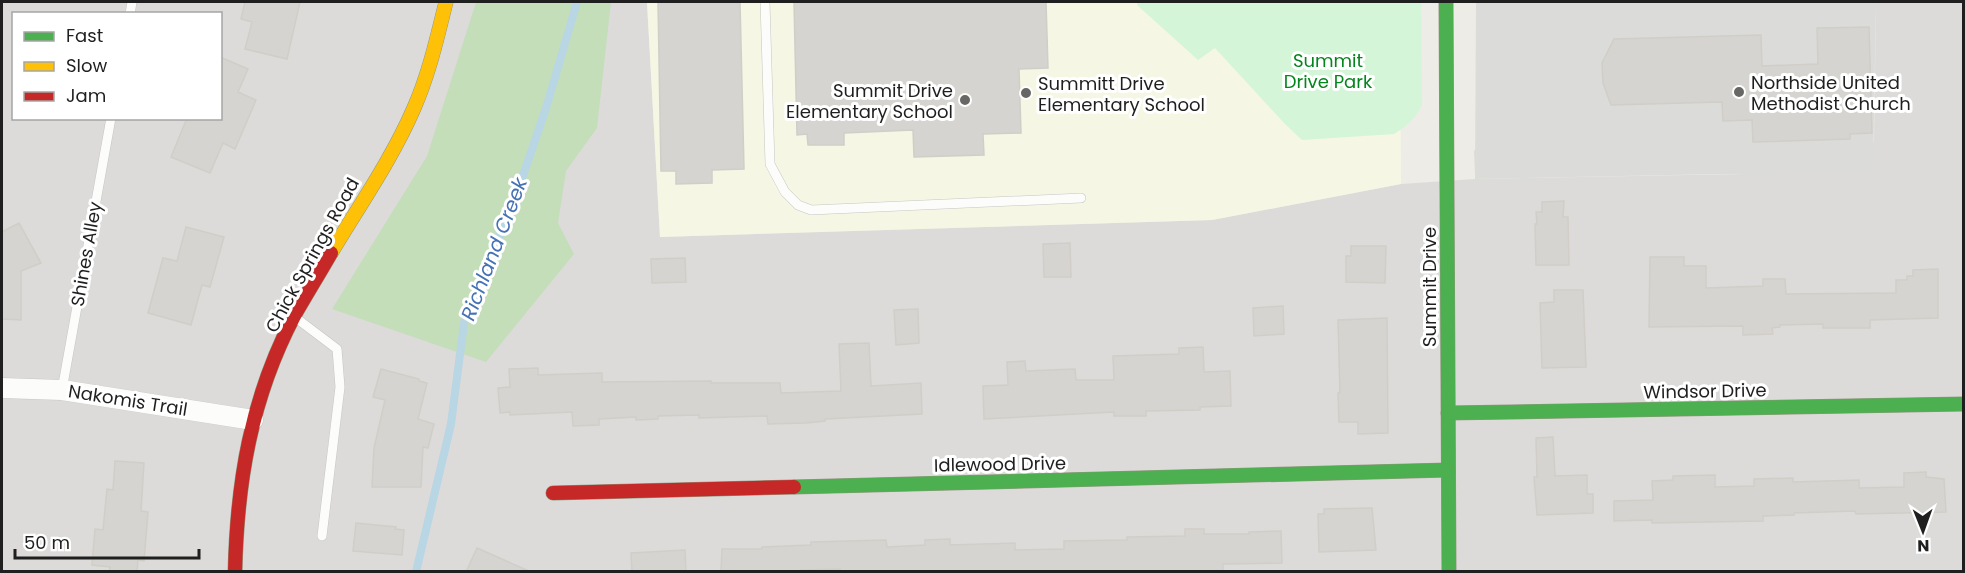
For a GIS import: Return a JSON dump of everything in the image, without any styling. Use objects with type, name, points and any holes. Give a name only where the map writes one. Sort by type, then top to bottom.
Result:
[{"type":"street","name":"Chick Springs Road","points":[[235,572],[236,530],[244,455],[253,420],[275,359],[294,316],[389,156],[414,109],[430,67],[446,2]]},
{"type":"street","name":"Summit Drive","points":[[1446,2],[1449,572]]},
{"type":"street","name":"Nakomis Trail","points":[[2,388],[62,390],[253,420]]},
{"type":"street","name":"Windsor Drive","points":[[1448,413],[1964,404]]},
{"type":"street","name":"Idlewood Drive","points":[[553,493],[1448,470]]},
{"type":"lane","points":[[765,2],[770,164],[785,192],[798,205],[810,210],[1081,198]]},
{"type":"lane","name":"Shines Alley","points":[[62,390],[111,120]]},
{"type":"lane","points":[[294,316],[337,349],[340,387],[322,536]]},
{"type":"shaded area","points":[[2,2],[647,2],[660,237],[1212,220],[1401,184],[1475,179],[1746,174],[1513,170],[1475,173],[1474,151],[1487,136],[1874,142],[1876,2],[1963,2],[1963,571],[2,571]]},
{"type":"shaded area","name":"Summitt Drive Elementary School","points":[[647,2],[1400,2],[1401,184],[1212,220],[660,237]]},
{"type":"shaded area","points":[[1476,2],[1876,2],[1873,171],[1475,179]]},
{"type":"green space","points":[[476,2],[611,2],[597,128],[566,171],[558,223],[574,254],[486,362],[332,309],[427,156]]},
{"type":"green space","name":"Summit Drive Park","points":[[1137,2],[1421,2],[1422,105],[1410,122],[1394,134],[1302,140],[1215,48],[1198,60],[1137,5]]},
{"type":"building","points":[[245,2],[300,2],[287,59],[245,49],[252,22],[241,19]]},
{"type":"building","name":"Summit Drive Elementary School","points":[[658,2],[740,2],[744,169],[712,170],[712,183],[676,184],[676,171],[661,171]]},
{"type":"building","name":"Summit Drive Elementary School","points":[[794,2],[1046,2],[1048,68],[1019,69],[1021,133],[983,134],[984,155],[914,157],[913,130],[844,133],[844,145],[808,145],[807,134],[797,135]]},
{"type":"building","name":"Northside United Methodist Church","points":[[1869,27],[1872,133],[1850,134],[1850,139],[1753,142],[1752,120],[1723,121],[1722,102],[1611,105],[1603,83],[1602,63],[1614,39],[1761,35],[1762,66],[1818,64],[1817,28]]},
{"type":"building","points":[[222,58],[248,69],[238,92],[256,100],[235,149],[223,143],[210,173],[171,157],[186,120],[222,120]]},
{"type":"building","points":[[1564,201],[1563,217],[1568,217],[1569,265],[1536,265],[1536,212],[1542,212],[1542,202]]},
{"type":"building","points":[[19,223],[41,263],[21,271],[21,320],[2,319],[2,232]]},
{"type":"building","points":[[186,227],[224,237],[210,287],[202,285],[191,325],[148,313],[163,258],[177,261]]},
{"type":"building","points":[[1070,243],[1071,277],[1044,277],[1043,244]]},
{"type":"building","points":[[1351,246],[1386,246],[1385,283],[1346,282],[1346,256],[1351,256]]},
{"type":"building","points":[[1650,257],[1684,257],[1684,266],[1706,266],[1706,288],[1763,286],[1763,279],[1785,279],[1786,294],[1896,293],[1896,280],[1907,280],[1907,276],[1913,276],[1913,270],[1938,269],[1938,318],[1870,320],[1870,328],[1823,328],[1823,324],[1780,325],[1780,327],[1772,328],[1773,334],[1743,335],[1743,326],[1649,327]]},
{"type":"building","points":[[685,258],[686,282],[652,283],[651,259]]},
{"type":"building","points":[[1554,290],[1583,290],[1586,367],[1542,368],[1540,303],[1554,302]]},
{"type":"building","points":[[1283,306],[1284,334],[1254,336],[1253,308]]},
{"type":"building","points":[[918,309],[919,343],[896,345],[894,310]]},
{"type":"building","points":[[1387,318],[1388,433],[1358,434],[1358,422],[1339,422],[1338,320]]},
{"type":"building","points":[[869,343],[871,386],[921,383],[922,414],[768,424],[767,416],[699,418],[699,415],[658,416],[658,419],[636,420],[636,417],[599,419],[599,425],[573,426],[572,412],[510,415],[510,412],[500,413],[498,388],[510,387],[509,369],[538,368],[538,375],[602,373],[602,382],[780,383],[781,393],[841,391],[839,344]]},
{"type":"building","points":[[1203,347],[1204,372],[1230,371],[1231,406],[1200,407],[1200,410],[1146,411],[1146,416],[1114,416],[1114,412],[984,419],[983,386],[1008,385],[1007,362],[1025,361],[1026,371],[1075,369],[1076,380],[1114,380],[1113,356],[1179,354],[1179,348]]},
{"type":"building","points":[[381,369],[427,383],[418,419],[434,424],[428,448],[423,447],[421,487],[372,487],[374,448],[385,400],[373,397]]},
{"type":"building","points":[[1553,437],[1555,476],[1587,475],[1587,494],[1593,494],[1593,513],[1537,515],[1534,477],[1537,477],[1536,438]]},
{"type":"building","points":[[115,461],[144,463],[141,511],[148,512],[144,561],[138,560],[137,572],[109,572],[110,567],[92,565],[95,529],[103,530],[107,489],[113,490]]},
{"type":"building","points":[[1926,472],[1926,477],[1944,479],[1946,512],[1794,513],[1794,515],[1763,516],[1763,521],[1652,523],[1652,520],[1614,521],[1614,501],[1653,500],[1652,481],[1673,480],[1673,476],[1715,475],[1715,487],[1754,486],[1754,479],[1793,478],[1793,482],[1859,480],[1859,488],[1904,487],[1904,473]]},
{"type":"building","points":[[1372,508],[1376,550],[1319,552],[1318,514],[1324,514],[1324,509]]},
{"type":"building","points":[[356,523],[396,527],[395,529],[404,530],[402,555],[353,551]]},
{"type":"building","points":[[1185,529],[1204,529],[1204,534],[1281,531],[1282,563],[1223,564],[1223,572],[840,572],[840,569],[801,570],[801,572],[721,572],[722,549],[762,549],[762,547],[811,545],[811,542],[886,540],[887,547],[925,545],[925,540],[950,539],[950,545],[1015,543],[1015,550],[1064,549],[1064,541],[1185,536]]},
{"type":"building","points":[[477,548],[531,572],[466,572]]},
{"type":"building","points":[[685,550],[686,572],[632,572],[631,553]]},
{"type":"waterway","name":"Richland Creek","points":[[416,572],[451,424],[464,323],[516,196],[546,108],[577,2]]},
{"type":"traffic: fast","points":[[1446,2],[1449,572]]},
{"type":"traffic: fast","points":[[1448,413],[1964,404]]},
{"type":"traffic: fast","points":[[794,487],[1448,470]]},
{"type":"traffic: slow","points":[[331,253],[385,164],[414,108],[428,69],[446,2]]},
{"type":"traffic: jam","points":[[235,572],[243,473],[257,409],[279,347],[294,316],[331,253]]},
{"type":"traffic: jam","points":[[553,493],[794,487]]},
{"type":"place","name":"Northside United Methodist Church","points":[[1739,92]]},
{"type":"place","name":"Summitt Drive Elementary School","points":[[1026,93]]},
{"type":"place","name":"Summit Drive Elementary School","points":[[965,100]]}]
